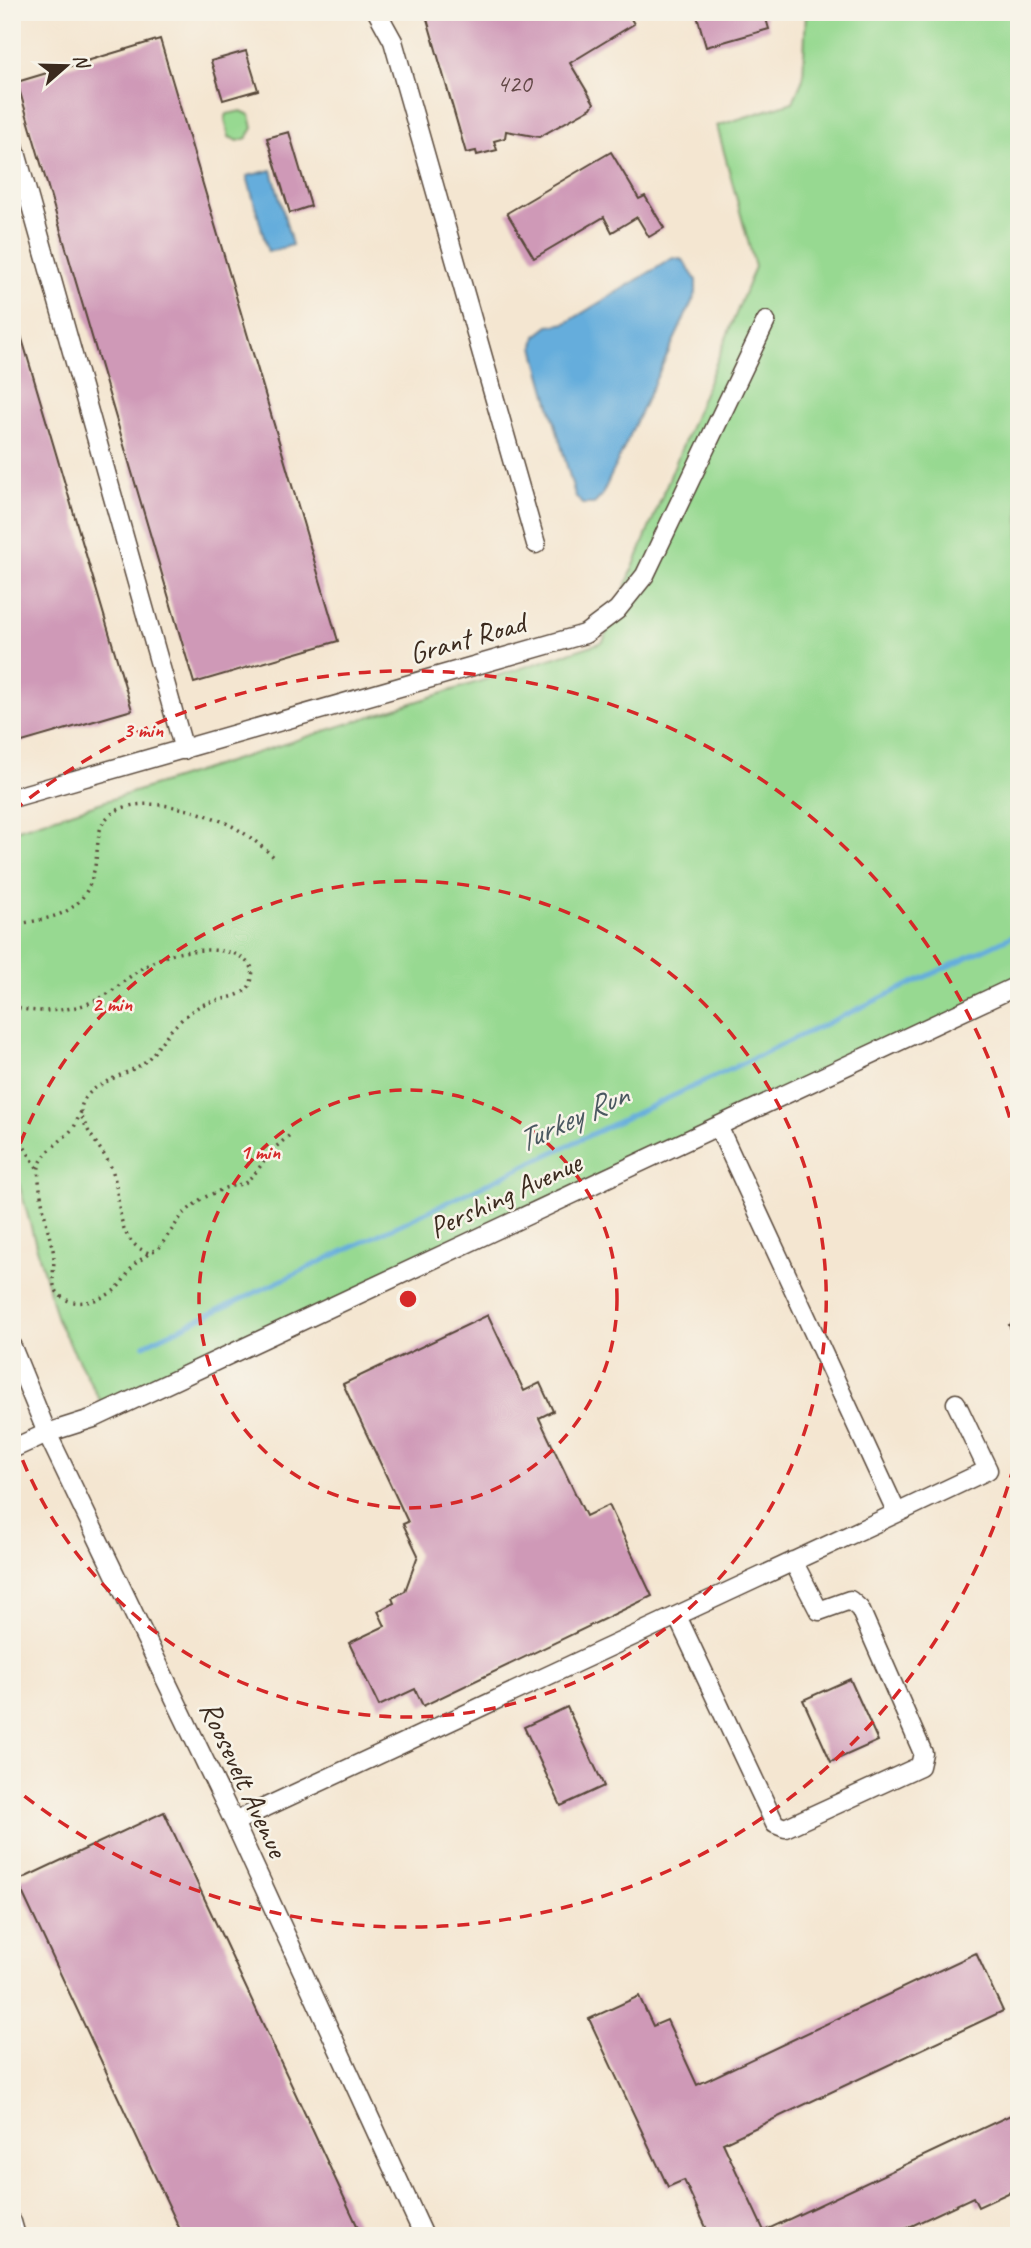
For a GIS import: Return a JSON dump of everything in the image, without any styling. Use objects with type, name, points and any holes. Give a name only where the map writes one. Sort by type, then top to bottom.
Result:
[{"type":"street","points":[[377,12],[393,41],[536,544]]},
{"type":"street","points":[[12,138],[184,750]]},
{"type":"street","name":"Grant Road","points":[[12,798],[585,634],[617,610],[645,575],[766,321]]},
{"type":"street","name":"Pershing Avenue","points":[[12,1449],[47,1433],[94,1418],[1019,985]]},
{"type":"street","points":[[718,1126],[897,1513]]},
{"type":"street","name":"Roosevelt Avenue","points":[[12,1347],[47,1433],[234,1822],[424,2236]]},
{"type":"street","points":[[234,1822],[988,1470],[956,1403]]},
{"type":"street","points":[[677,1616],[775,1825],[785,1828],[920,1766],[923,1753],[860,1609],[849,1600],[819,1611],[793,1562]]},
{"type":"street","points":[[12,2222],[16,2236]]},
{"type":"path","points":[[12,925],[63,914],[75,906],[93,877],[103,823],[115,812],[129,805],[149,804],[175,808],[224,822],[265,848],[276,859]]},
{"type":"path","points":[[12,1008],[42,1012],[92,1002],[108,995],[141,968],[173,953],[229,950],[244,958],[253,969],[252,982],[243,992],[195,1009],[166,1035],[156,1052],[142,1064],[102,1084],[87,1096],[75,1125],[43,1158],[38,1169]]},
{"type":"path","points":[[81,1110],[86,1126],[111,1167],[125,1233],[136,1249],[149,1254]]},
{"type":"path","points":[[12,1123],[38,1169],[46,1225],[53,1249],[55,1268],[52,1280],[57,1292],[66,1300],[79,1304],[113,1292],[135,1264],[159,1248],[183,1214],[201,1199],[225,1188],[245,1183],[271,1151],[290,1134]]},
{"type":"green space","points":[[806,12],[1019,12],[1019,985],[106,1412],[57,1320],[12,1159],[12,831],[603,642],[755,267],[717,126],[793,102],[803,79]]},
{"type":"green space","points":[[241,111],[250,115],[253,128],[247,138],[238,141],[229,137],[225,119],[227,114]]},
{"type":"water","points":[[272,170],[292,245],[268,252],[247,176]]},
{"type":"water","points":[[673,258],[683,260],[696,280],[696,293],[601,497],[594,504],[582,504],[575,495],[537,359],[534,346],[536,336],[549,326],[566,323]]},
{"type":"building","points":[[425,12],[627,12],[634,24],[570,63],[594,103],[591,108],[539,137],[506,131],[505,138],[494,141],[497,150],[477,155],[476,151],[466,153]]},
{"type":"building","points":[[696,12],[764,12],[769,29],[706,47]]},
{"type":"building","points":[[160,39],[338,641],[194,683],[17,82]]},
{"type":"building","points":[[246,51],[258,90],[223,100],[211,61]]},
{"type":"building","points":[[289,132],[311,206],[290,213],[267,138]]},
{"type":"building","points":[[611,152],[639,199],[645,196],[664,228],[649,237],[637,217],[612,232],[604,217],[534,258],[507,213]]},
{"type":"building","points":[[12,305],[132,710],[12,745]]},
{"type":"building","points":[[488,1315],[524,1391],[540,1383],[553,1411],[539,1418],[586,1516],[609,1505],[652,1596],[423,1706],[415,1689],[379,1706],[349,1643],[385,1626],[378,1611],[394,1603],[392,1598],[405,1591],[418,1555],[403,1524],[408,1522],[343,1384]]},
{"type":"building","points":[[1019,1321],[1019,1346],[1009,1325]]},
{"type":"building","points":[[850,1679],[878,1741],[831,1762],[803,1700]]},
{"type":"building","points":[[567,1707],[604,1786],[561,1806],[524,1727]]},
{"type":"building","points":[[164,1812],[362,2236],[183,2236],[17,1881]]},
{"type":"building","points":[[976,1953],[1003,2011],[723,2143],[764,2231],[1019,2111],[1019,2188],[978,2207],[973,2197],[890,2236],[710,2236],[684,2180],[668,2187],[589,2019],[639,1996],[653,2026],[667,2020],[697,2085]]},
{"type":"waterway","name":"Turkey Run","points":[[144,1345],[1019,933]]}]
